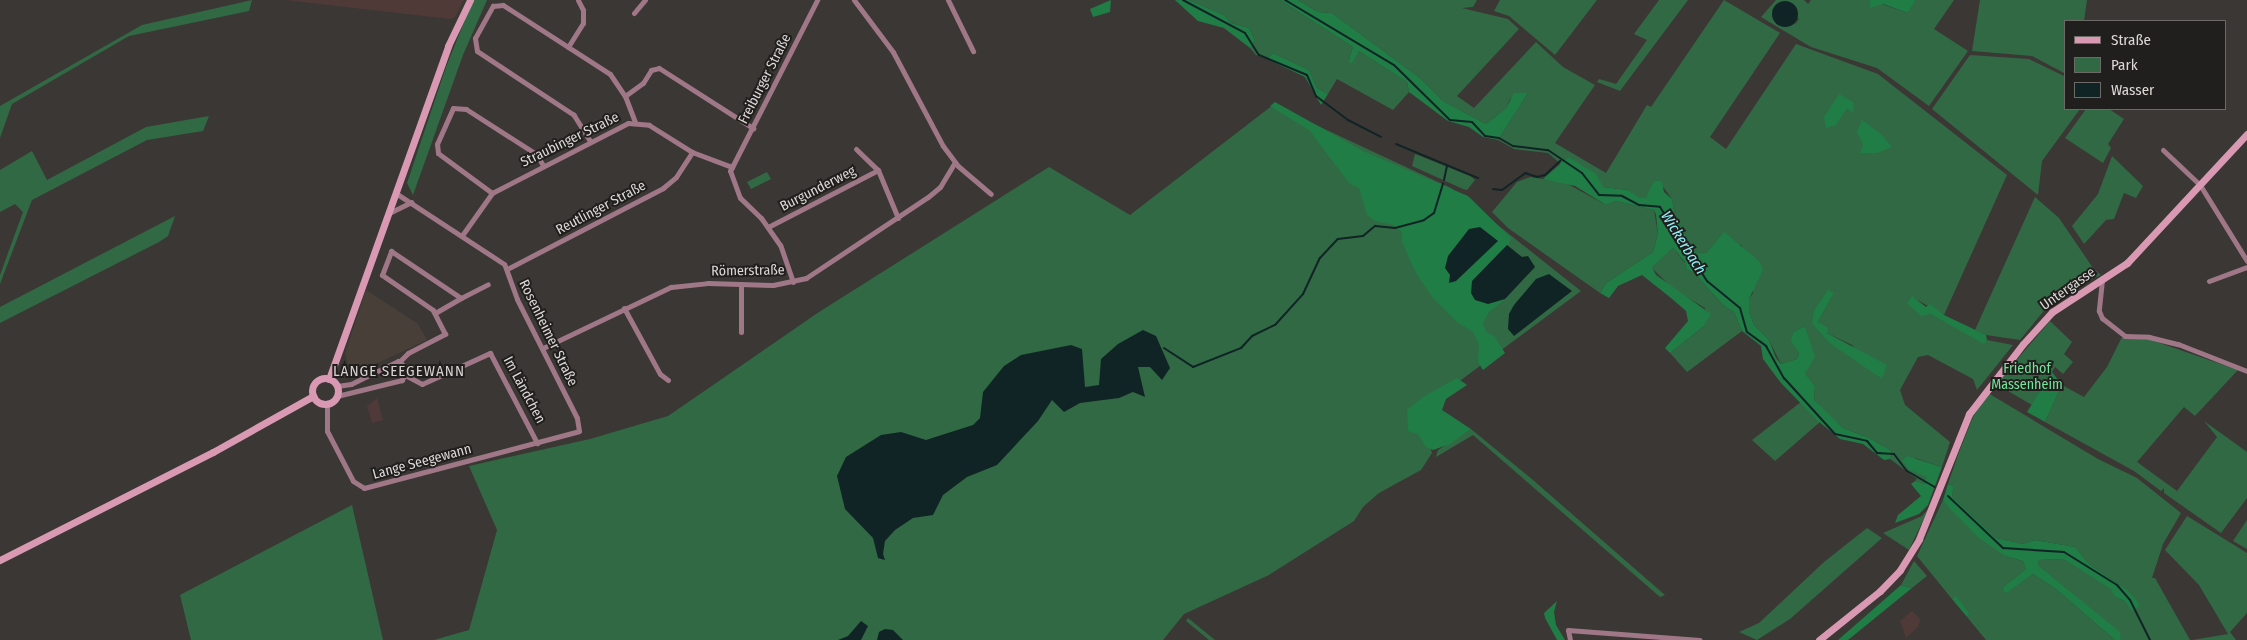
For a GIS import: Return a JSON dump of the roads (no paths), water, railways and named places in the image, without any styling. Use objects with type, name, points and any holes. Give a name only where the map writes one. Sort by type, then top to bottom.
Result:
[{"type":"main road","points":[[329,379],[397,194],[448,46],[470,0]]},
{"type":"main road","name":"Untergasse","points":[[1819,640],[1880,591],[1900,570],[1919,539],[1976,401],[2023,344],[2052,312],[2127,263],[2247,134]]},
{"type":"main road","points":[[329,379],[337,386],[337,396],[326,404],[319,402],[313,396],[314,384],[329,379]]},
{"type":"main road","points":[[0,560],[213,452],[313,396]]},
{"type":"street","points":[[568,47],[583,23],[584,15],[578,0]]},
{"type":"street","points":[[634,13],[645,0]]},
{"type":"street","name":"Freiburger Straße","points":[[732,167],[817,0]]},
{"type":"street","points":[[854,0],[884,39],[930,125],[955,162],[991,194]]},
{"type":"street","points":[[948,0],[973,51]]},
{"type":"street","points":[[590,142],[574,115],[477,51],[474,42],[490,8],[500,4],[610,74],[626,96],[636,122]]},
{"type":"street","points":[[626,96],[643,83],[651,70],[659,68],[753,128]]},
{"type":"street","points":[[492,193],[438,153],[437,144],[452,108],[466,109],[536,154],[543,166]]},
{"type":"street","name":"Straubinger Straße","points":[[463,234],[492,193],[590,142],[636,122],[650,125],[692,152],[732,167]]},
{"type":"street","points":[[856,149],[878,170],[898,218]]},
{"type":"street","points":[[2163,150],[2200,185],[2247,261]]},
{"type":"street","name":"Reutlinger Straße","points":[[507,269],[663,188],[676,177],[692,152]]},
{"type":"street","name":"Römerstraße","points":[[543,348],[624,308],[680,285],[793,282],[821,270],[940,187],[955,162]]},
{"type":"street","points":[[732,167],[732,181],[740,198],[768,227],[780,245],[793,282]]},
{"type":"street","name":"Burgunderweg","points":[[768,227],[878,170]]},
{"type":"street","name":"Rosenheimer Straße","points":[[397,194],[497,257],[507,269],[517,299],[577,418],[579,431]]},
{"type":"street","points":[[389,213],[412,202]]},
{"type":"street","points":[[337,386],[351,384],[400,361],[408,353],[445,334],[436,313],[383,277],[392,250],[461,298]]},
{"type":"street","points":[[2209,281],[2247,267]]},
{"type":"street","points":[[2102,280],[2099,311],[2102,318],[2125,336],[2149,337],[2178,344],[2247,371]]},
{"type":"street","points":[[436,313],[488,284]]},
{"type":"street","points":[[741,284],[741,332]]},
{"type":"street","points":[[624,308],[660,374],[668,380]]},
{"type":"street","name":"Im Ländchen","points":[[407,376],[422,384],[490,353],[537,443]]},
{"type":"street","points":[[337,396],[402,380],[407,376],[407,366],[400,361]]},
{"type":"street","points":[[2241,368],[2247,364]]},
{"type":"street","name":"Lange Seegewann","points":[[326,404],[327,431],[353,480],[361,487],[579,431]]},
{"type":"street","points":[[1570,640],[1568,630],[1647,638],[1700,640]]},
{"type":"water","points":[[1785,1],[1794,5],[1798,14],[1794,23],[1785,27],[1776,23],[1772,14],[1776,5]]},
{"type":"water","points":[[1480,227],[1498,241],[1456,281],[1449,283],[1450,275],[1445,268],[1448,256],[1469,229]]},
{"type":"water","points":[[1507,245],[1522,257],[1528,256],[1535,267],[1505,299],[1488,304],[1475,300],[1471,293],[1472,281]]},
{"type":"water","points":[[1549,274],[1572,291],[1514,336],[1508,329],[1509,314],[1514,305],[1536,279]]},
{"type":"water","points":[[1143,330],[1156,336],[1170,368],[1162,380],[1150,367],[1138,367],[1145,397],[1133,392],[1119,398],[1080,403],[1064,412],[1052,400],[1038,421],[997,465],[967,477],[943,495],[933,515],[913,518],[895,530],[885,541],[883,554],[885,560],[878,558],[873,538],[845,509],[837,476],[846,457],[881,435],[901,432],[926,440],[973,425],[980,418],[983,392],[1004,366],[1021,355],[1071,345],[1082,349],[1085,387],[1099,385],[1101,359],[1118,344]]},
{"type":"water","points":[[861,621],[868,626],[861,640],[838,640],[848,636]]},
{"type":"water","points":[[885,629],[893,630],[903,640],[877,640],[879,632]]},
{"type":"waterway","points":[[1183,0],[1245,33],[1259,55],[1307,75],[1316,96],[1348,120],[1381,137]]},
{"type":"waterway","name":"Wickerbach","points":[[1285,0],[1394,65],[1450,120],[1472,122],[1485,136],[1499,138],[1513,146],[1548,150],[1582,173],[1599,195],[1622,196],[1639,205],[1660,207],[1707,281],[1740,308],[1747,332],[1766,346],[1784,378],[1835,434],[1867,441],[1877,453],[1894,454],[1907,471],[1935,487]]},
{"type":"waterway","points":[[1396,144],[1478,178]]},
{"type":"waterway","points":[[1493,189],[1502,190],[1525,173],[1537,177],[1545,175],[1560,161]]},
{"type":"waterway","points":[[1444,180],[1447,166]]},
{"type":"waterway","points":[[1164,348],[1193,367],[1241,348],[1252,336],[1275,325],[1303,294],[1320,258],[1338,239],[1363,236],[1375,226],[1395,228],[1424,220],[1434,213],[1443,183]]},
{"type":"waterway","name":"Wickerbach","points":[[1948,496],[2003,548],[2064,552],[2117,585],[2130,600],[2150,640]]},
{"type":"district","name":"LANGE SEEGEWANN","points":[[399,372]]},
{"type":"park label","name":"Friedhof Massenheim","points":[[2027,378]]}]
